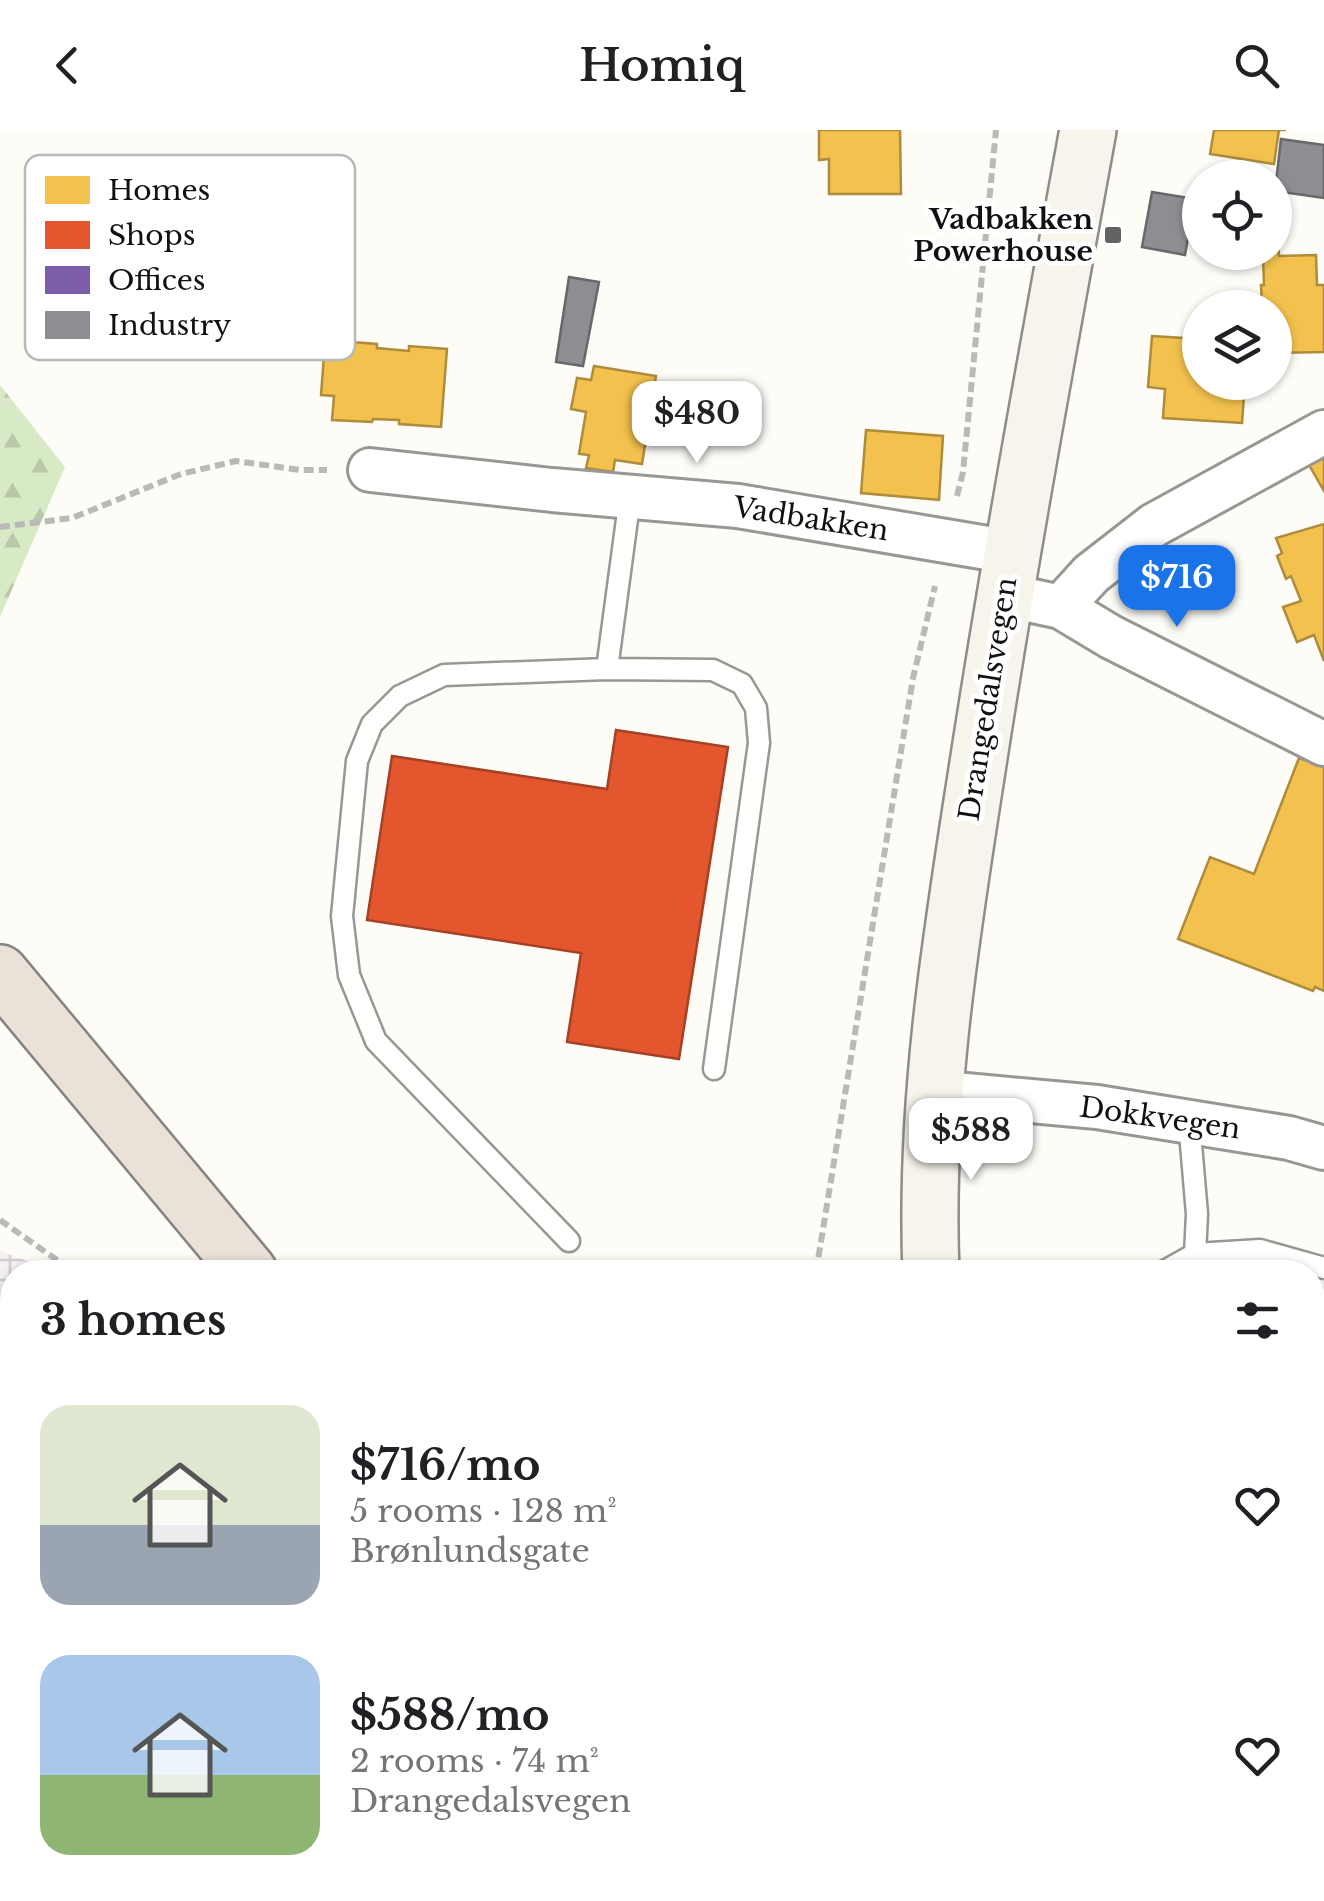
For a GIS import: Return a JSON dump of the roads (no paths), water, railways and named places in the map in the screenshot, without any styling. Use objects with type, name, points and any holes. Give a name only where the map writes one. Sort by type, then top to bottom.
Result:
[{"type":"highway","points":[[0,972],[240,1260]]},
{"type":"street","name":"Drangedalsvegen","points":[[931,1260],[929,1172],[951,934],[1008,573],[1088,130]]},
{"type":"street","points":[[1061,607],[1090,574],[1154,525],[1324,432]]},
{"type":"street","name":"Vadbakken","points":[[370,470],[738,506],[946,541],[1008,573],[1111,637],[1324,744]]},
{"type":"street","name":"Dokkvegen","points":[[934,1092],[1097,1106],[1289,1138],[1324,1148]]},
{"type":"lane","points":[[607,669],[630,497]]},
{"type":"lane","points":[[569,1241],[376,1041],[349,975],[342,916],[356,761],[372,724],[400,696],[444,675],[607,669],[713,670],[742,684],[756,708],[759,743],[714,1070]]},
{"type":"lane","points":[[1189,1121],[1195,1254]]},
{"type":"lane","points":[[1184,1260],[1195,1254],[1260,1250],[1296,1260]]},
{"type":"place","name":"Vadbakken Powerhouse","points":[[1113,235]]}]
